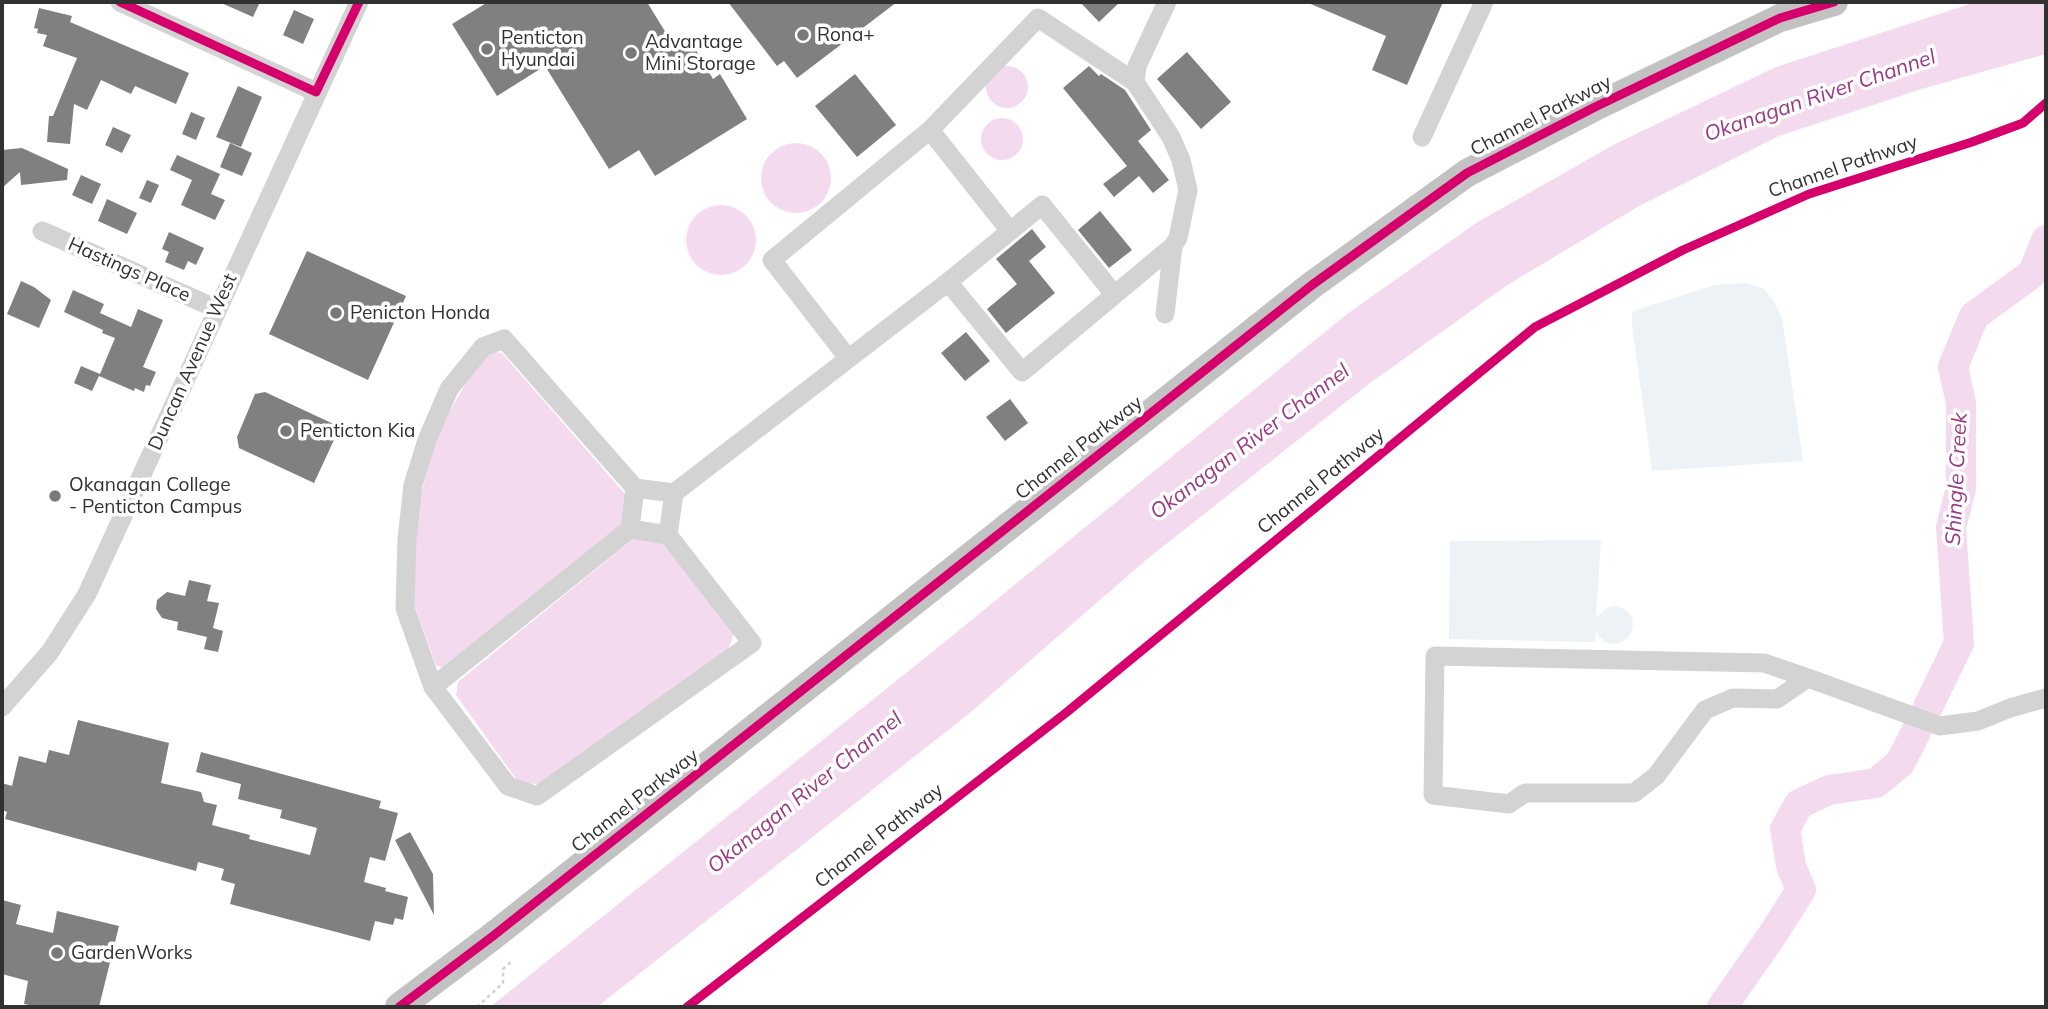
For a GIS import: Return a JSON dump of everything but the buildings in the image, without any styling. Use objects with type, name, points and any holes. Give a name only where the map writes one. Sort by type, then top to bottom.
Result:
[{"type":"highway","name":"Channel Parkway","points":[[399,1007],[1312,285],[1467,173],[1595,107],[1780,18],[1834,2]]},
{"type":"street","points":[[120,2],[316,92]]},
{"type":"street","name":"Duncan Avenue West","points":[[2,707],[50,652],[87,594],[359,2]]},
{"type":"street","points":[[1422,137],[1484,2]]},
{"type":"street","points":[[1135,82],[1138,66],[1163,11]]},
{"type":"street","points":[[848,358],[772,260],[930,130],[1038,18],[1135,82],[1171,137],[1181,160],[1188,190],[1178,238],[1173,246],[1022,372],[948,282]]},
{"type":"street","points":[[930,130],[1010,231]]},
{"type":"street","points":[[668,535],[674,494],[948,282],[1042,205],[1114,294]]},
{"type":"street","name":"Hastings Place","points":[[42,231],[217,309]]},
{"type":"street","points":[[1165,314],[1173,246]]},
{"type":"street","points":[[630,530],[668,535],[752,643],[537,796],[508,786],[433,687],[405,608],[407,539],[413,485],[427,440],[449,389],[483,346],[504,339],[635,488],[674,494]]},
{"type":"street","points":[[433,687],[630,530],[635,488]]},
{"type":"street","points":[[1808,678],[1777,699],[1733,698],[1705,710],[1656,776],[1634,793],[1525,793],[1509,804],[1433,796],[1435,656],[1765,663],[1808,678],[1940,726],[1978,721],[2046,698]]},
{"type":"path","points":[[477,1007],[503,983],[503,969],[513,960]]},
{"type":"shaded area","points":[[1747,283],[1764,289],[1782,318],[1803,461],[1652,471],[1632,314],[1636,310],[1715,285]]},
{"type":"shaded area","points":[[1601,540],[1596,617],[1608,607],[1617,606],[1626,610],[1632,617],[1633,626],[1624,641],[1607,643],[1596,631],[1595,642],[1449,639],[1450,541]]},
{"type":"water","name":"Okanagan River Channel","points":[[1976,2],[2046,2],[2046,54],[1925,88],[1779,136],[1639,206],[1509,284],[1370,383],[1146,560],[971,712],[597,1007],[490,1007],[1347,314],[1476,223],[1615,144],[1776,67]]},
{"type":"water","points":[[1007,66],[1022,72],[1028,87],[1022,102],[1007,108],[992,102],[986,87],[992,72]]},
{"type":"water","points":[[1002,118],[1017,124],[1023,139],[1017,154],[1002,160],[987,154],[981,139],[987,124]]},
{"type":"water","points":[[796,143],[821,153],[831,178],[821,203],[796,213],[771,203],[761,178],[771,153]]},
{"type":"water","points":[[721,205],[746,215],[756,240],[746,265],[721,275],[696,265],[686,240],[696,215]]},
{"type":"water","points":[[493,352],[502,353],[625,494],[626,521],[444,669],[436,665],[414,604],[416,516],[436,435],[477,364]]},
{"type":"water","points":[[633,539],[660,541],[735,631],[728,650],[540,784],[519,783],[456,695],[458,682]]},
{"type":"waterway","name":"Shingle Creek","points":[[1928,707],[1959,643],[1951,527],[1961,488],[1961,403],[1953,367],[1974,316],[2033,273],[2046,240]]},
{"type":"waterway","name":"Shingle Creek","points":[[1722,1007],[1801,890],[1791,866],[1785,829],[1799,804],[1829,790],[1876,783],[1900,763],[1916,732]]},
{"type":"cycle path","points":[[120,2],[316,92],[359,2]]},
{"type":"cycle path","points":[[399,1007],[493,936],[1312,285],[1467,173],[1595,107],[1780,18],[1834,2]]},
{"type":"cycle path","name":"Channel Pathway","points":[[687,1007],[1067,712],[1535,327],[1683,250],[1809,194],[2023,123],[2046,103]]},
{"type":"place","name":"Rona+","points":[[803,35]]},
{"type":"place","name":"Penticton Hyundai","points":[[487,49]]},
{"type":"place","name":"Advantage Mini Storage","points":[[631,53]]},
{"type":"place","name":"Penicton Honda","points":[[336,313]]},
{"type":"place","name":"Penticton Kia","points":[[286,431]]},
{"type":"place","name":"Okanagan College - Penticton Campus","points":[[55,496]]},
{"type":"place","name":"GardenWorks","points":[[57,953]]}]
